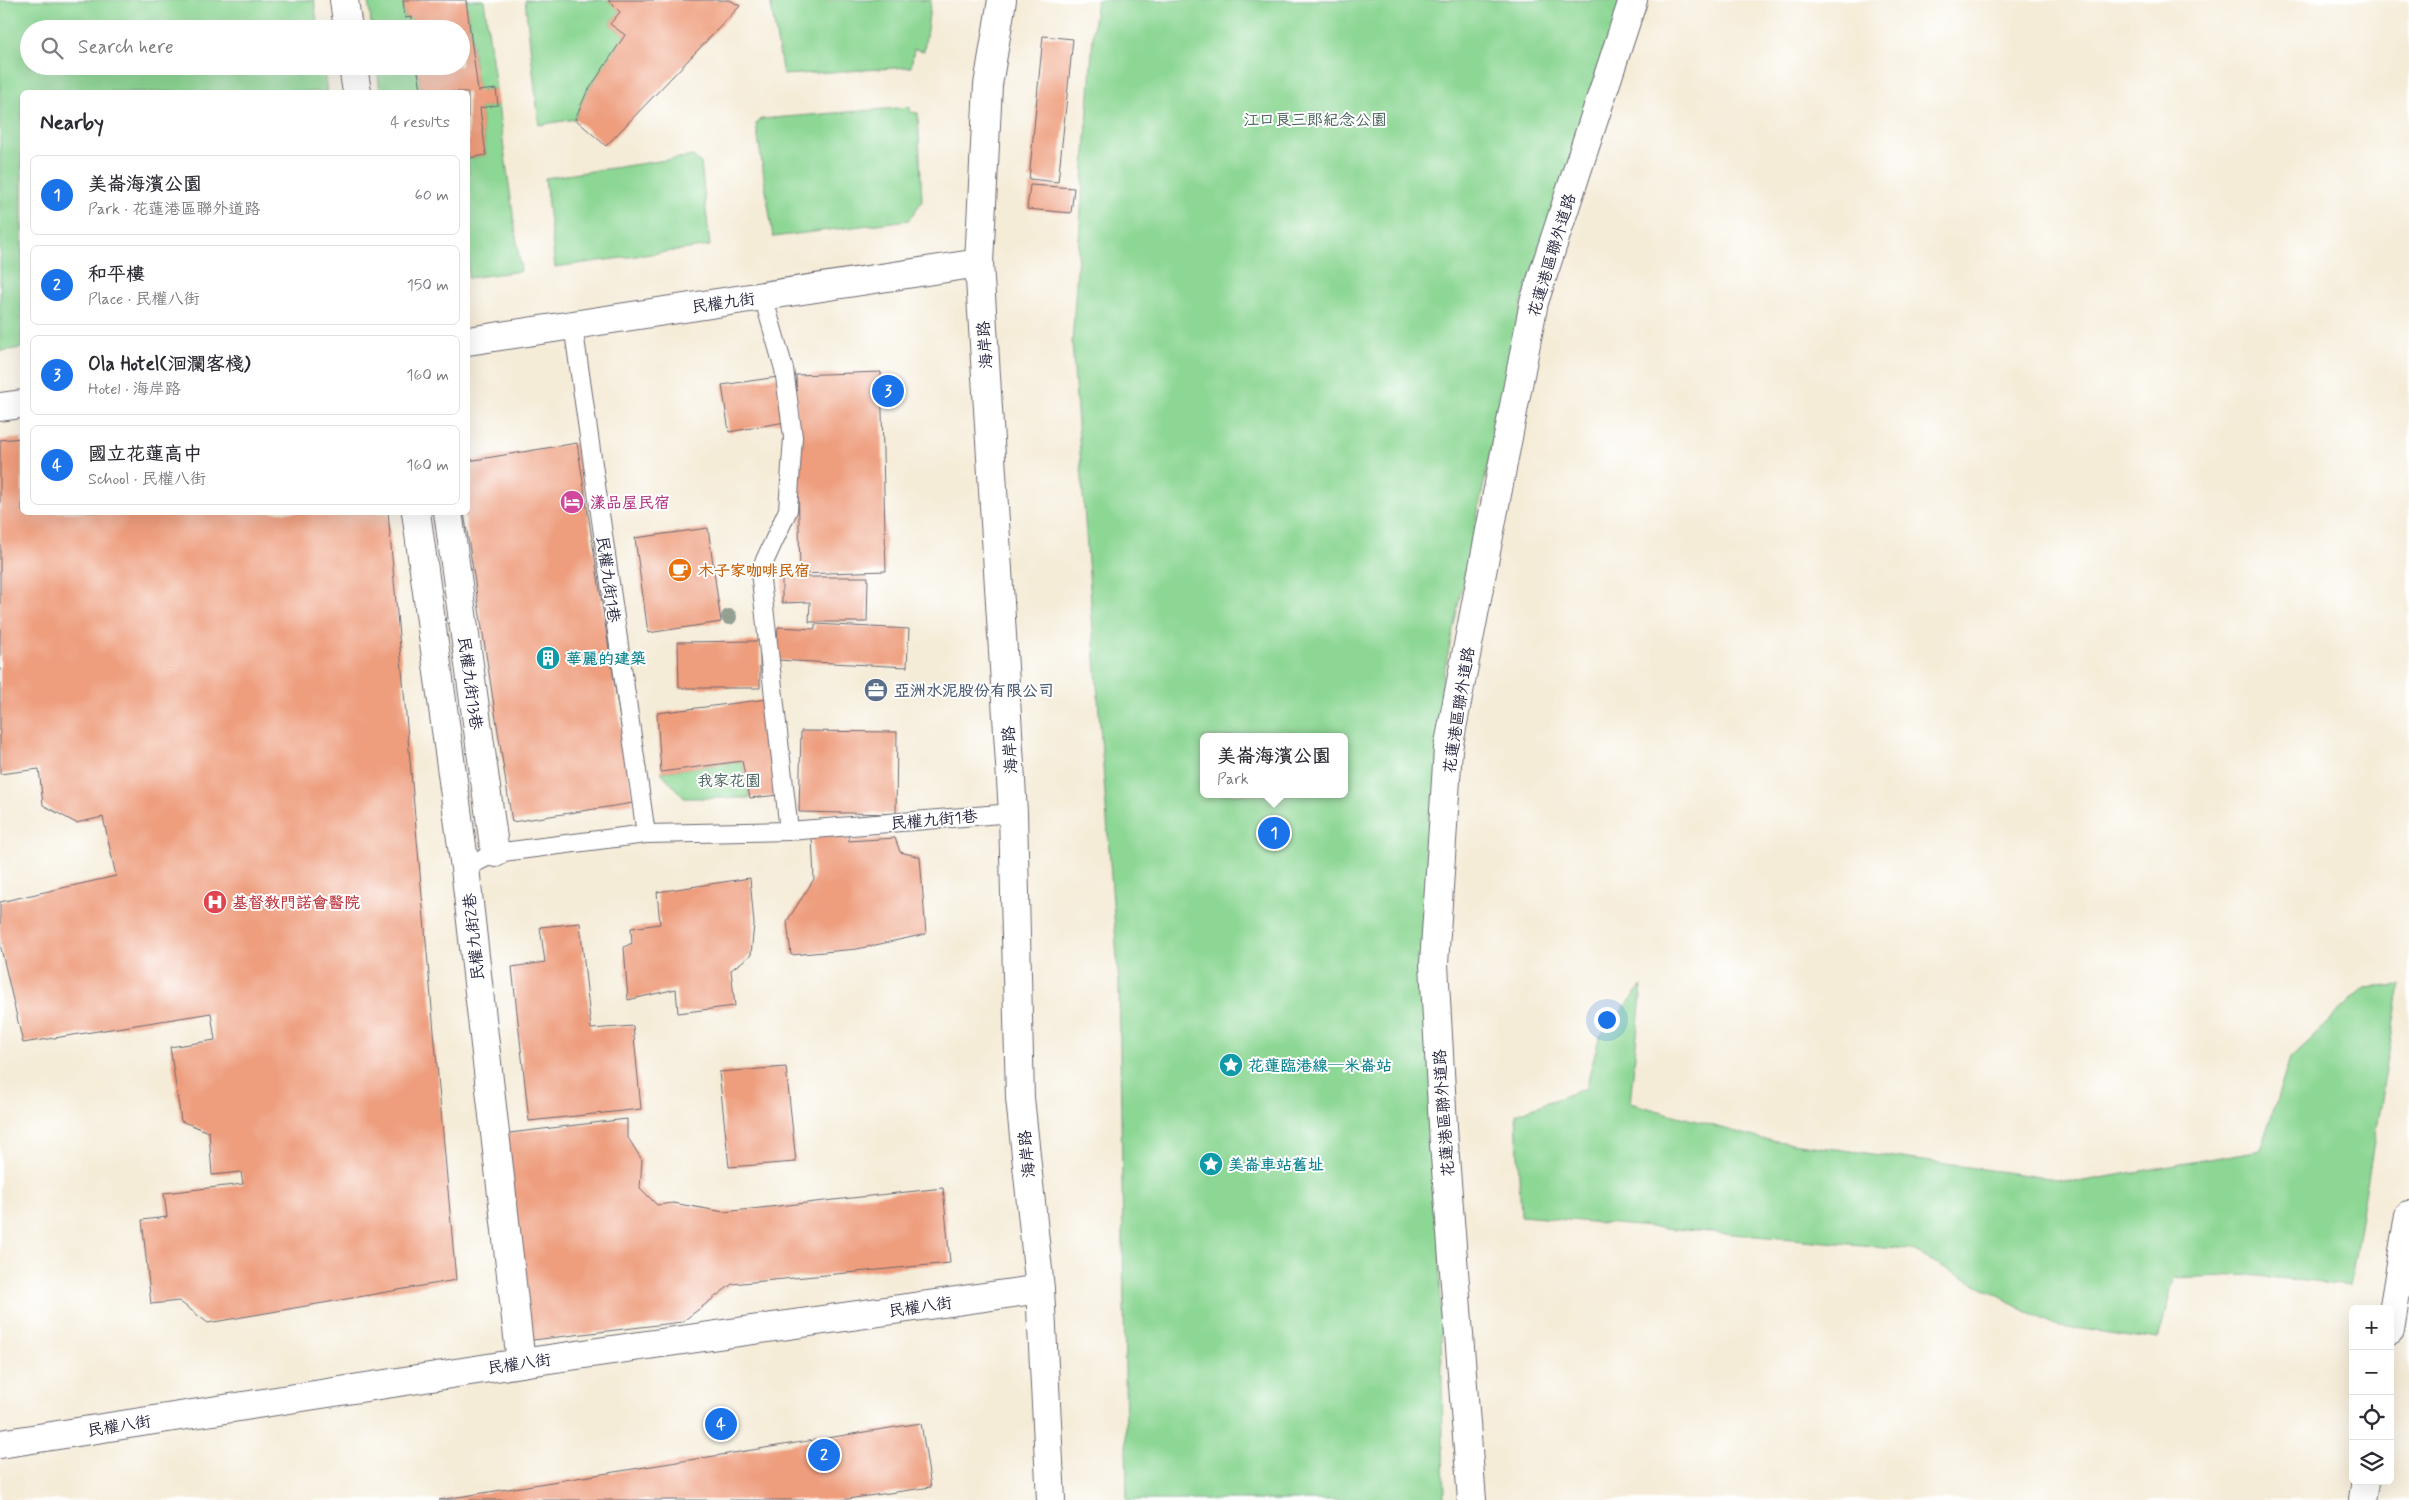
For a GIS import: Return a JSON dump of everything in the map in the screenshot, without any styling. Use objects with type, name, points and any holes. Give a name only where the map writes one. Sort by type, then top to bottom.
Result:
[{"type":"street","points":[[344,0],[347,20]]},
{"type":"street","name":"海岸路","points":[[1002,0],[988,85],[978,263],[1013,813],[1020,1098],[1040,1289],[1051,1500]]},
{"type":"street","name":"花蓮港區聯外道路","points":[[1472,1500],[1444,1144],[1434,964],[1448,749],[1534,302],[1633,0]]},
{"type":"street","points":[[354,75],[357,90]]},
{"type":"street","name":"民權九街","points":[[470,341],[978,263]]},
{"type":"street","points":[[0,407],[20,404]]},
{"type":"street","name":"民權九街2巷","points":[[416,515],[465,868],[521,1363]]},
{"type":"street","name":"民權九街13巷","points":[[448,515],[495,853]]},
{"type":"street","points":[[2394,1306],[2409,1215]]},
{"type":"street","name":"民權八街","points":[[0,1444],[521,1363],[1040,1289]]},
{"type":"street","points":[[2363,1500],[2365,1485]]},
{"type":"lane","points":[[763,296],[784,369],[793,437],[788,510],[760,571],[789,831]]},
{"type":"lane","name":"民權九街1巷","points":[[574,325],[646,834]]},
{"type":"lane","name":"民權九街1巷","points":[[465,868],[495,853],[646,834],[789,831],[1013,813]]},
{"type":"green space","points":[[0,0],[314,0],[317,20],[20,20],[20,75],[324,75],[327,90],[20,90],[20,348],[0,351]]},
{"type":"green space","points":[[368,0],[403,0],[405,18],[411,17],[411,20],[371,20]]},
{"type":"green space","points":[[466,0],[484,0],[496,89],[478,91]]},
{"type":"green space","points":[[525,0],[608,0],[620,12],[610,24],[625,35],[586,94],[575,119],[539,125]]},
{"type":"green space","points":[[770,0],[931,0],[924,51],[914,49],[911,67],[783,75]]},
{"type":"green space","name":"江口良三郎紀念公園","points":[[1097,0],[1626,0],[1522,303],[1442,682],[1436,1027],[1444,1500],[1127,1500],[1119,985],[1072,343]]},
{"type":"green space","points":[[378,75],[419,75],[421,89],[380,90]]},
{"type":"green space","points":[[498,105],[521,271],[470,278],[470,158],[486,155],[480,108]]},
{"type":"green space","points":[[910,107],[910,112],[918,113],[922,201],[909,220],[773,237],[756,124],[761,119]]},
{"type":"green space","points":[[693,156],[701,163],[710,246],[555,267],[545,178]]},
{"type":"green space","name":"我家花園","points":[[742,761],[750,798],[684,798],[661,772]]},
{"type":"green space","points":[[2400,985],[2350,1286],[2250,1275],[2174,1278],[2158,1340],[2054,1325],[1909,1249],[1521,1216],[1516,1114],[1586,1088],[1599,1038],[1642,986],[1630,1103],[1762,1139],[2078,1182],[2261,1150],[2290,1058],[2364,988]]},
{"type":"building","points":[[403,0],[466,0],[469,20],[411,20],[411,17],[405,18]]},
{"type":"building","points":[[608,0],[730,0],[740,6],[606,146],[575,119],[586,94],[625,35],[610,24],[620,12]]},
{"type":"building","points":[[470,30],[478,91],[496,89],[498,105],[480,108],[486,155],[470,158],[470,90],[415,90],[421,89],[419,75],[470,75]]},
{"type":"building","points":[[1043,36],[1073,39],[1058,182],[1029,179]]},
{"type":"building","points":[[1030,185],[1074,188],[1071,213],[1027,209]]},
{"type":"building","points":[[881,372],[886,571],[800,574],[796,375]]},
{"type":"building","points":[[778,377],[785,422],[729,432],[722,385]]},
{"type":"building","name":"基督教門諾會醫院","points":[[20,438],[20,515],[388,515],[456,1280],[208,1323],[179,1301],[151,1304],[142,1220],[167,1217],[164,1193],[243,1184],[241,1172],[212,1175],[209,1132],[181,1121],[170,1047],[215,1040],[211,1013],[23,1043],[0,944],[0,902],[116,876],[103,817],[76,823],[43,805],[39,769],[0,774],[0,440]]},
{"type":"building","name":"華麗的建築","points":[[577,443],[633,803],[512,822],[464,515],[470,515],[470,461]]},
{"type":"building","points":[[708,528],[721,622],[648,633],[635,538]]},
{"type":"building","points":[[782,577],[868,577],[867,622],[809,622],[810,602],[782,603]]},
{"type":"building","points":[[815,624],[909,629],[907,667],[776,660],[778,627],[815,629]]},
{"type":"building","points":[[760,641],[760,688],[679,688],[678,642]]},
{"type":"building","points":[[768,699],[779,795],[750,798],[742,761],[661,772],[657,713]]},
{"type":"building","points":[[801,731],[897,732],[896,814],[799,812]]},
{"type":"building","points":[[848,833],[849,841],[895,838],[900,852],[920,857],[926,934],[857,949],[791,955],[787,921],[814,879],[812,837]]},
{"type":"building","points":[[750,878],[754,924],[751,955],[731,970],[735,1006],[678,1013],[676,989],[628,1000],[624,947],[632,943],[631,928],[660,924],[657,892]]},
{"type":"building","points":[[580,923],[591,1029],[633,1026],[641,1109],[529,1121],[512,967],[545,962],[540,927]]},
{"type":"building","points":[[786,1067],[796,1162],[729,1167],[719,1072]]},
{"type":"building","points":[[627,1119],[627,1136],[642,1160],[640,1188],[657,1205],[673,1203],[724,1212],[943,1188],[950,1263],[732,1284],[682,1322],[525,1341],[501,1134]]},
{"type":"building","points":[[921,1423],[931,1487],[840,1500],[439,1500]]},
{"type":"place","name":"Ola Hotel(洄瀾客棧)","points":[[888,391]]},
{"type":"place","name":"漾品屋民宿","points":[[572,502]]},
{"type":"place","name":"木子家咖啡民宿","points":[[680,570]]},
{"type":"place","name":"華麗的建築","points":[[548,658]]},
{"type":"place","name":"亞洲水泥股份有限公司","points":[[876,690]]},
{"type":"place","name":"美崙海濱公園","points":[[1274,833]]},
{"type":"place","name":"基督教門諾會醫院","points":[[215,902]]},
{"type":"place","name":"花蓮臨港線─米崙站","points":[[1231,1065]]},
{"type":"place","name":"美崙車站舊址","points":[[1211,1164]]},
{"type":"place","name":"國立花蓮高中","points":[[721,1424]]},
{"type":"place","name":"和平樓","points":[[824,1455]]}]
